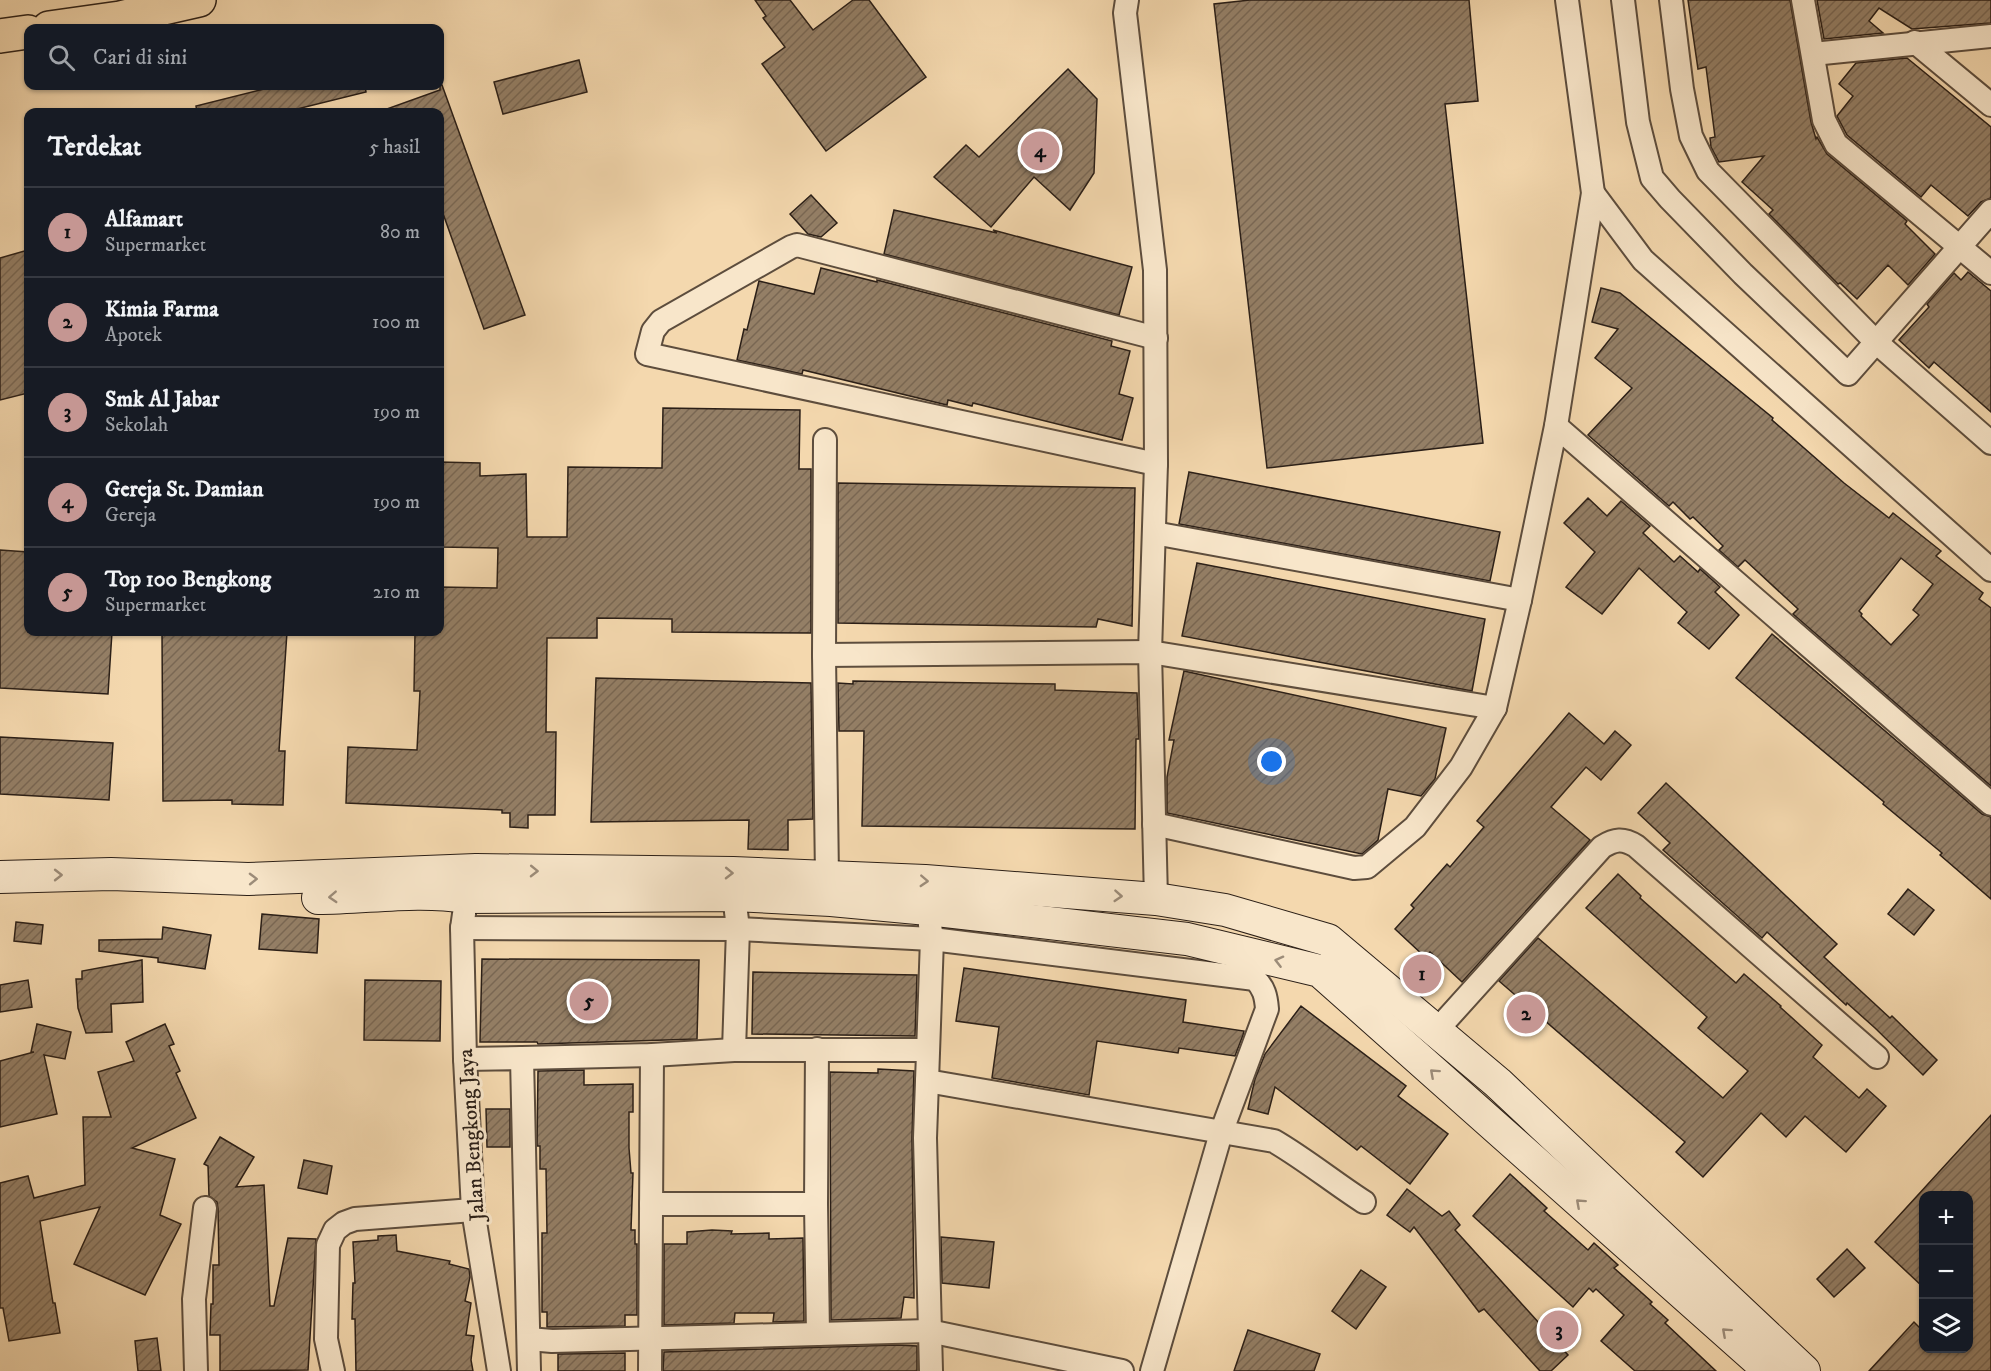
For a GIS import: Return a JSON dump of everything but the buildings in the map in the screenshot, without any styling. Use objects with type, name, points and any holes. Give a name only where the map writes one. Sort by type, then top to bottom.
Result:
[{"type":"main road","points":[[77,24],[120,18],[200,0]]},
{"type":"main road","points":[[0,36],[24,33]]},
{"type":"main road","points":[[0,898],[47,895],[96,885],[476,870],[733,873],[925,881],[1156,899],[1225,910],[1328,940],[1498,1083],[1804,1371]]},
{"type":"main road","points":[[0,877],[254,900],[403,894],[447,894],[466,897],[734,895],[831,900],[930,924],[1187,939],[1320,971],[1770,1371]]},
{"type":"street","points":[[1127,0],[1125,13],[1155,270],[1156,464],[1150,652],[1156,899]]},
{"type":"street","points":[[1154,824],[1354,868],[1366,867],[1416,827],[1461,767],[1495,708],[1556,426],[1593,193],[1567,0]]},
{"type":"street","points":[[1623,0],[1638,122],[1652,178],[1743,274],[1848,374],[1991,211]]},
{"type":"street","points":[[1671,0],[1682,89],[1691,136],[1708,171],[1876,342],[1991,444]]},
{"type":"street","points":[[1803,0],[1824,120],[1836,144],[1991,273]]},
{"type":"street","points":[[1813,54],[1991,36]]},
{"type":"street","points":[[1916,42],[1991,105]]},
{"type":"street","points":[[1593,193],[1643,260],[1991,570]]},
{"type":"street","points":[[1156,338],[797,245],[661,321],[653,331],[647,354],[1156,464]]},
{"type":"street","points":[[1556,426],[1991,804]]},
{"type":"street","points":[[825,440],[824,655],[827,877]]},
{"type":"street","points":[[1154,533],[1520,600]]},
{"type":"street","points":[[824,655],[1150,652],[1495,708]]},
{"type":"street","points":[[1437,1030],[1602,848],[1612,840],[1626,840],[1636,846],[1877,1057]]},
{"type":"street","points":[[734,895],[738,929],[734,1050]]},
{"type":"street","name":"Jalan Bengkong Jaya","points":[[466,897],[462,928],[465,1059],[473,1210],[499,1371]]},
{"type":"street","points":[[930,924],[925,1138],[931,1371]]},
{"type":"street","points":[[462,928],[738,929],[930,924],[1184,970],[1255,979],[1266,996],[1267,1009],[1221,1133],[1152,1371]]},
{"type":"street","points":[[1184,970],[1187,939]]},
{"type":"street","points":[[817,1049],[818,1334]]},
{"type":"street","points":[[465,1059],[652,1055],[734,1050],[928,1050]]},
{"type":"street","points":[[650,1371],[652,1055]]},
{"type":"street","points":[[522,1058],[530,1371]]},
{"type":"street","points":[[927,1081],[1274,1141],[1302,1157],[1336,1185],[1364,1202]]},
{"type":"street","points":[[651,1204],[816,1204]]},
{"type":"street","points":[[196,1371],[194,1299],[205,1208]]},
{"type":"street","points":[[333,1371],[326,1339],[328,1245],[335,1230],[355,1219],[473,1210]]},
{"type":"street","points":[[529,1339],[552,1341],[929,1331],[1122,1371]]},
{"type":"place","name":"Gereja St. Damian","points":[[1040,151]]},
{"type":"place","name":"Alfamart","points":[[1422,974]]},
{"type":"place","name":"Top 100 Bengkong","points":[[589,1001]]},
{"type":"place","name":"Kimia Farma","points":[[1526,1014]]},
{"type":"place","name":"Smk Al Jabar","points":[[1559,1330]]}]
